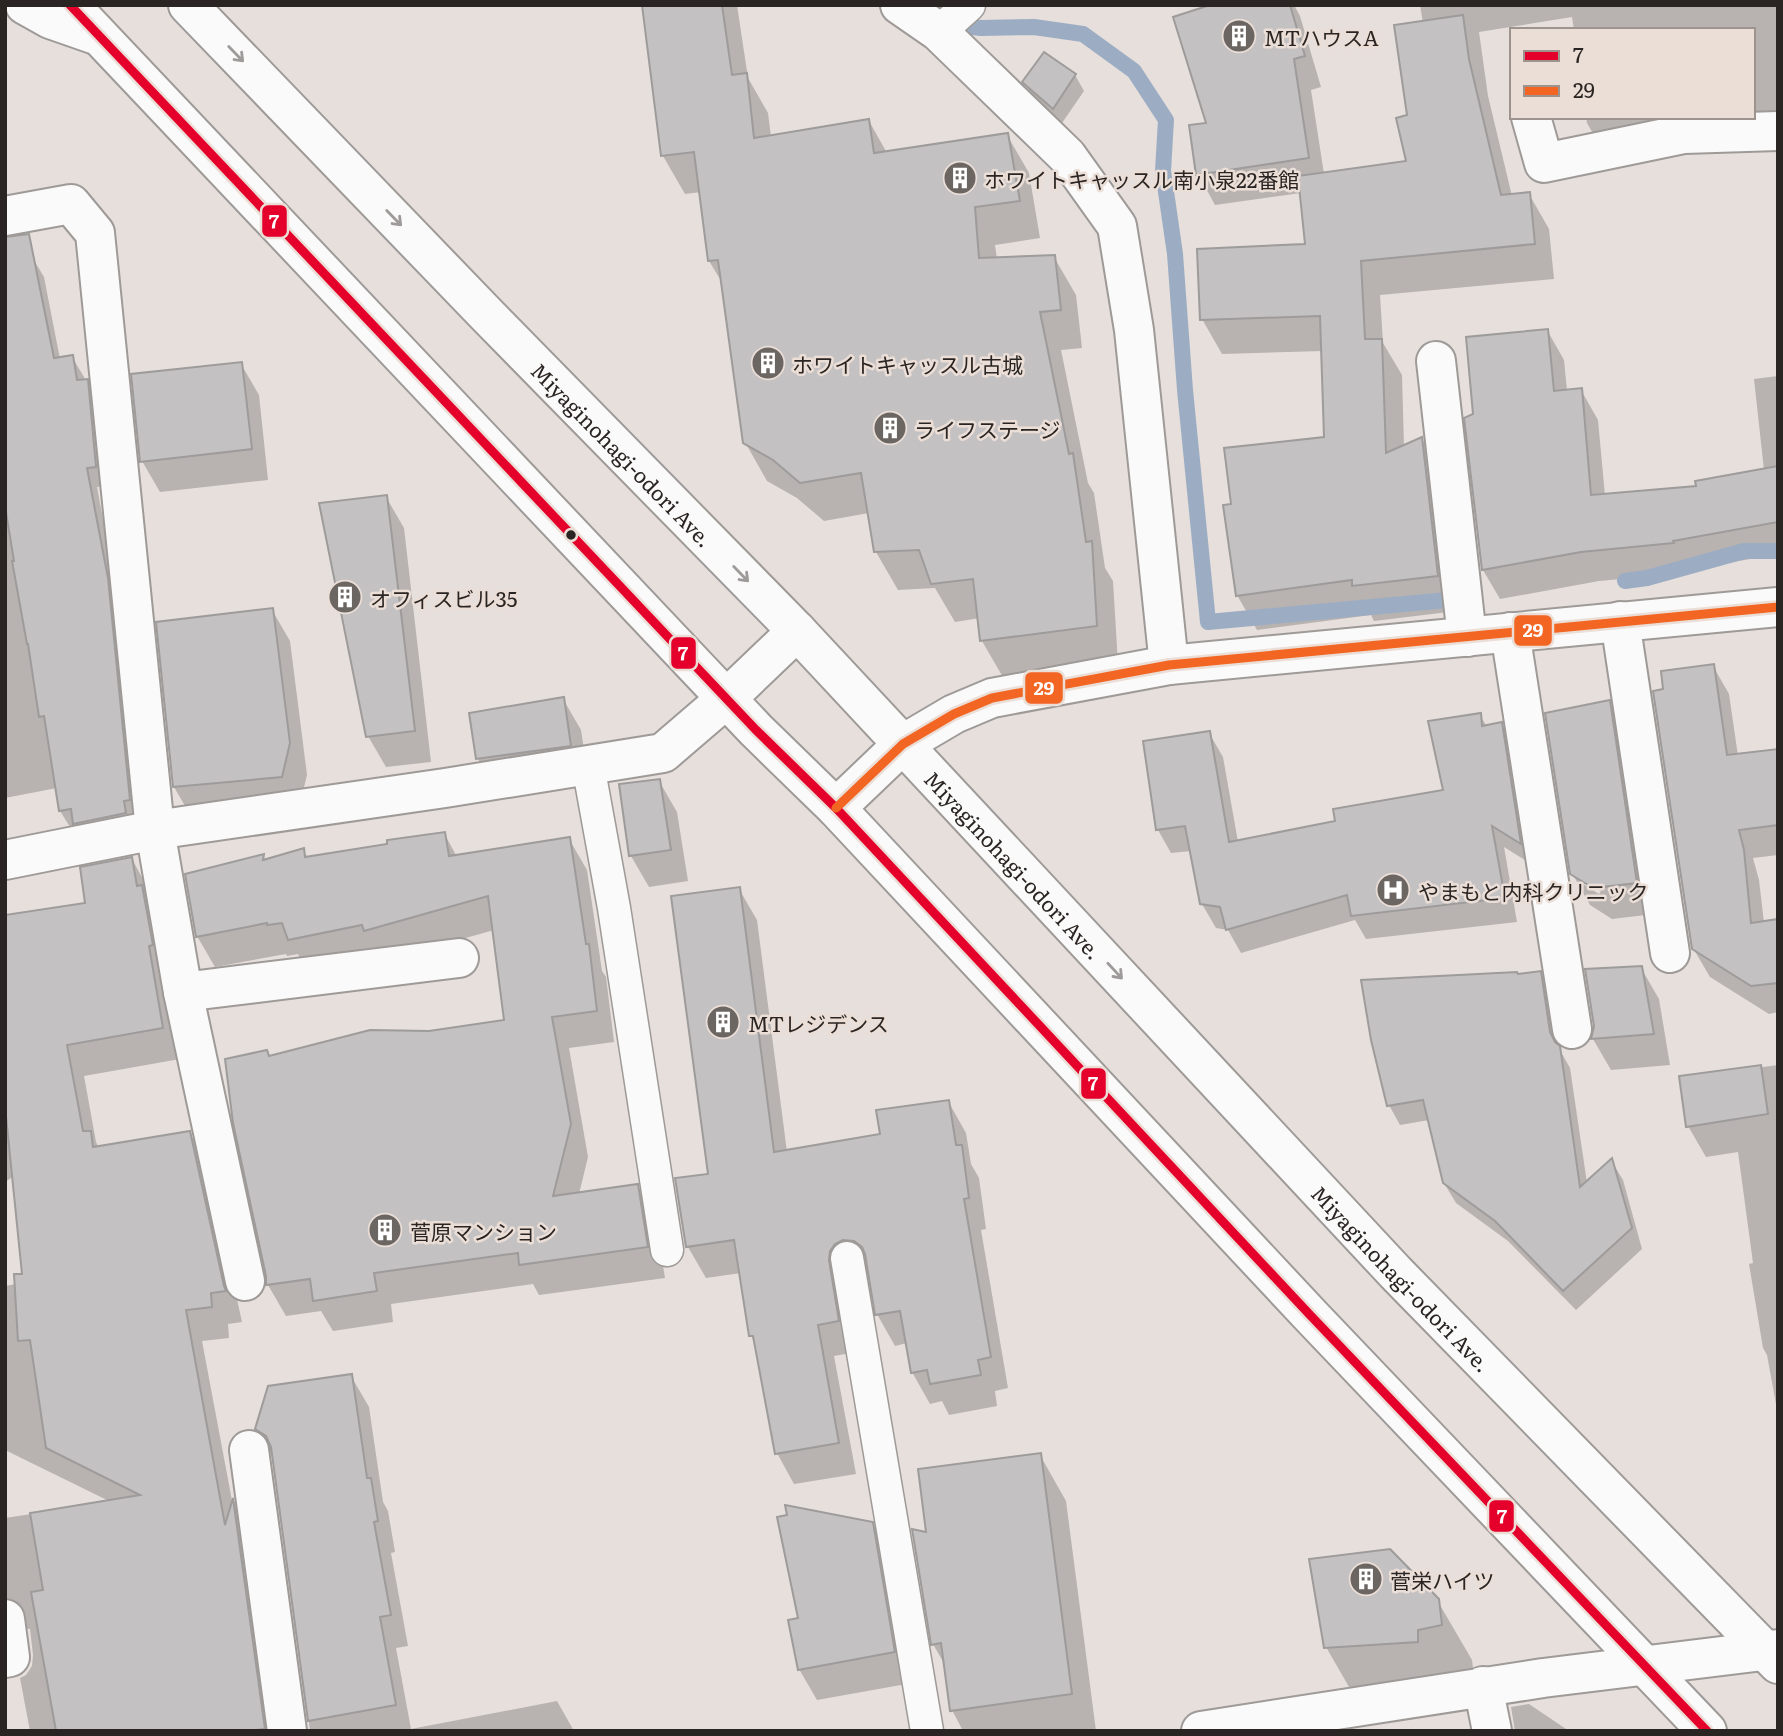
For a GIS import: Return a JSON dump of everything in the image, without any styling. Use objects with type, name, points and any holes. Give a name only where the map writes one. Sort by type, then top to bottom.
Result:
[{"type":"street","points":[[25,5],[50,19],[99,36]]},
{"type":"street","points":[[70,5],[756,730],[836,808],[1311,1316],[1707,1731]]},
{"type":"street","name":"Miyaginohagi-odori Ave.","points":[[188,5],[797,631],[1396,1273],[1774,1655]]},
{"type":"street","points":[[900,5],[939,32],[1067,156],[1117,226],[1134,330],[1169,665]]},
{"type":"street","points":[[1532,119],[1544,163],[1684,134],[1778,131]]},
{"type":"street","points":[[5,216],[71,204],[94,233],[155,830],[183,992],[245,1281]]},
{"type":"street","points":[[1436,361],[1467,636]]},
{"type":"street","points":[[836,808],[903,744],[954,713],[992,698],[1169,665],[1778,607]]},
{"type":"street","points":[[1620,621],[1671,954]]},
{"type":"street","points":[[5,860],[155,830],[663,753],[727,698],[797,631]]},
{"type":"street","points":[[1510,632],[1572,1029]]},
{"type":"street","points":[[183,992],[459,958]]},
{"type":"street","points":[[249,1450],[287,1731]]},
{"type":"street","points":[[5,1619],[10,1657],[5,1658]]},
{"type":"street","points":[[1201,1731],[1483,1686],[1646,1665],[1774,1655]]},
{"type":"street","points":[[1483,1686],[1492,1731]]},
{"type":"lane","points":[[939,32],[969,5]]},
{"type":"lane","points":[[589,765],[667,1250]]},
{"type":"lane","points":[[847,1258],[927,1731]]},
{"type":"building","points":[[642,5],[722,5],[732,75],[747,73],[754,138],[869,119],[874,153],[1008,133],[1020,201],[975,207],[979,258],[1055,255],[1061,310],[1040,312],[1069,454],[1073,453],[1086,542],[1092,541],[1097,626],[980,641],[973,579],[931,584],[919,550],[874,552],[861,473],[800,483],[773,460],[743,443],[718,260],[708,261],[694,152],[661,156]]},
{"type":"building","points":[[1210,5],[1290,5],[1305,56],[1294,59],[1309,158],[1196,175],[1189,125],[1206,123],[1173,17]]},
{"type":"building","points":[[1463,15],[1469,59],[1501,195],[1530,192],[1535,244],[1361,261],[1365,339],[1382,339],[1386,453],[1422,437],[1438,576],[1352,586],[1352,580],[1236,596],[1223,505],[1231,504],[1224,448],[1324,437],[1320,316],[1200,320],[1197,249],[1305,244],[1298,176],[1406,161],[1396,118],[1407,115],[1394,25]]},
{"type":"building","points":[[1044,52],[1076,74],[1053,109],[1022,82]]},
{"type":"building","points":[[29,234],[54,358],[73,355],[77,380],[88,379],[96,467],[87,468],[108,578],[130,800],[124,801],[126,813],[73,824],[71,809],[59,811],[44,716],[39,717],[5,506],[5,237]]},
{"type":"building","points":[[1548,329],[1554,391],[1582,388],[1591,495],[1696,486],[1695,481],[1778,466],[1778,522],[1673,541],[1674,543],[1581,552],[1482,570],[1464,418],[1473,414],[1466,337]]},
{"type":"building","points":[[242,362],[252,449],[140,462],[131,374]]},
{"type":"building","points":[[387,495],[415,731],[366,737],[319,503]]},
{"type":"building","points":[[273,608],[290,743],[282,777],[173,787],[156,622]]},
{"type":"building","points":[[1714,664],[1727,755],[1778,749],[1778,825],[1739,830],[1744,850],[1751,923],[1778,919],[1778,983],[1751,986],[1692,949],[1653,691],[1663,689],[1661,671]]},
{"type":"building","points":[[564,697],[571,746],[476,759],[469,713]]},
{"type":"building","points":[[1610,700],[1637,883],[1593,888],[1570,874],[1545,713]]},
{"type":"building","points":[[1481,713],[1482,726],[1502,722],[1521,844],[1492,826],[1505,898],[1351,916],[1347,895],[1226,930],[1220,907],[1200,904],[1185,826],[1156,830],[1143,741],[1210,731],[1229,842],[1335,821],[1333,809],[1443,790],[1428,721]]},
{"type":"building","points":[[660,779],[671,850],[629,856],[619,784]]},
{"type":"building","points":[[445,832],[449,856],[570,837],[586,944],[589,944],[597,1011],[552,1017],[571,1124],[553,1196],[638,1184],[648,1247],[519,1265],[518,1253],[374,1273],[377,1291],[313,1301],[310,1279],[266,1285],[233,1123],[225,1059],[267,1050],[269,1056],[370,1030],[429,1031],[504,1020],[488,896],[364,931],[362,925],[288,940],[282,923],[267,923],[196,937],[185,874],[264,854],[263,860],[304,848],[305,857],[387,844],[387,840]]},
{"type":"building","points":[[132,857],[137,886],[142,885],[153,945],[149,946],[163,1028],[67,1045],[83,1131],[91,1131],[93,1147],[190,1131],[226,1291],[211,1293],[212,1307],[186,1310],[225,1525],[233,1498],[265,1729],[56,1731],[31,1592],[43,1590],[30,1513],[140,1495],[46,1448],[30,1340],[18,1341],[14,1274],[22,1274],[5,1106],[5,915],[85,903],[80,867]]},
{"type":"building","points":[[740,887],[774,1152],[880,1134],[876,1110],[949,1100],[956,1145],[962,1145],[969,1198],[964,1199],[991,1357],[978,1360],[981,1375],[930,1384],[927,1370],[911,1373],[900,1311],[875,1315],[865,1254],[862,1247],[854,1241],[843,1240],[835,1244],[830,1251],[829,1260],[839,1321],[818,1325],[839,1443],[775,1454],[753,1336],[749,1336],[734,1240],[686,1247],[675,1178],[708,1174],[671,896]]},
{"type":"building","points":[[1642,966],[1654,1034],[1591,1039],[1594,1026],[1585,969]]},
{"type":"building","points":[[1541,971],[1550,1032],[1560,1046],[1580,1187],[1612,1158],[1632,1228],[1563,1291],[1495,1221],[1443,1183],[1423,1100],[1387,1106],[1371,1040],[1361,980]]},
{"type":"building","points":[[1761,1065],[1768,1114],[1686,1127],[1679,1076]]},
{"type":"building","points":[[352,1374],[367,1478],[371,1478],[378,1521],[374,1522],[391,1615],[380,1617],[396,1705],[308,1721],[271,1447],[266,1436],[255,1429],[268,1386]]},
{"type":"building","points":[[1041,1453],[1072,1694],[950,1711],[941,1643],[931,1645],[912,1529],[926,1532],[918,1469]]},
{"type":"building","points":[[785,1505],[873,1522],[895,1652],[798,1670],[788,1620],[798,1618],[777,1517],[787,1515]]},
{"type":"building","name":"菅栄ハイツ","points":[[1390,1549],[1439,1599],[1442,1625],[1418,1630],[1418,1642],[1324,1648],[1309,1559]]},
{"type":"waterway","points":[[938,5],[956,25],[981,28],[1034,27],[1083,34],[1134,71],[1166,120],[1163,171],[1175,254],[1185,390],[1208,622],[1448,600]]},
{"type":"waterway","points":[[1625,581],[1647,578],[1744,551],[1778,551]]},
{"type":"transit line","name":"7","points":[[70,5],[756,730],[836,808],[1311,1316],[1707,1731]]},
{"type":"transit line","name":"29","points":[[836,808],[903,744],[954,714],[992,698],[1169,665],[1778,607]]},
{"type":"place","name":"MTハウスA","points":[[1239,36]]},
{"type":"place","name":"ホワイトキャッスル南小泉22番館","points":[[960,178]]},
{"type":"place","name":"ホワイトキャッスル古城","points":[[768,363]]},
{"type":"place","name":"ライフステージ","points":[[890,428]]},
{"type":"place","name":"オフィスビル35","points":[[345,597]]},
{"type":"place","name":"やまもと内科クリニック","points":[[1393,890]]},
{"type":"place","name":"MTレジデンス","points":[[723,1022]]},
{"type":"place","name":"菅原マンション","points":[[385,1230]]},
{"type":"place","name":"菅栄ハイツ","points":[[1366,1579]]}]
